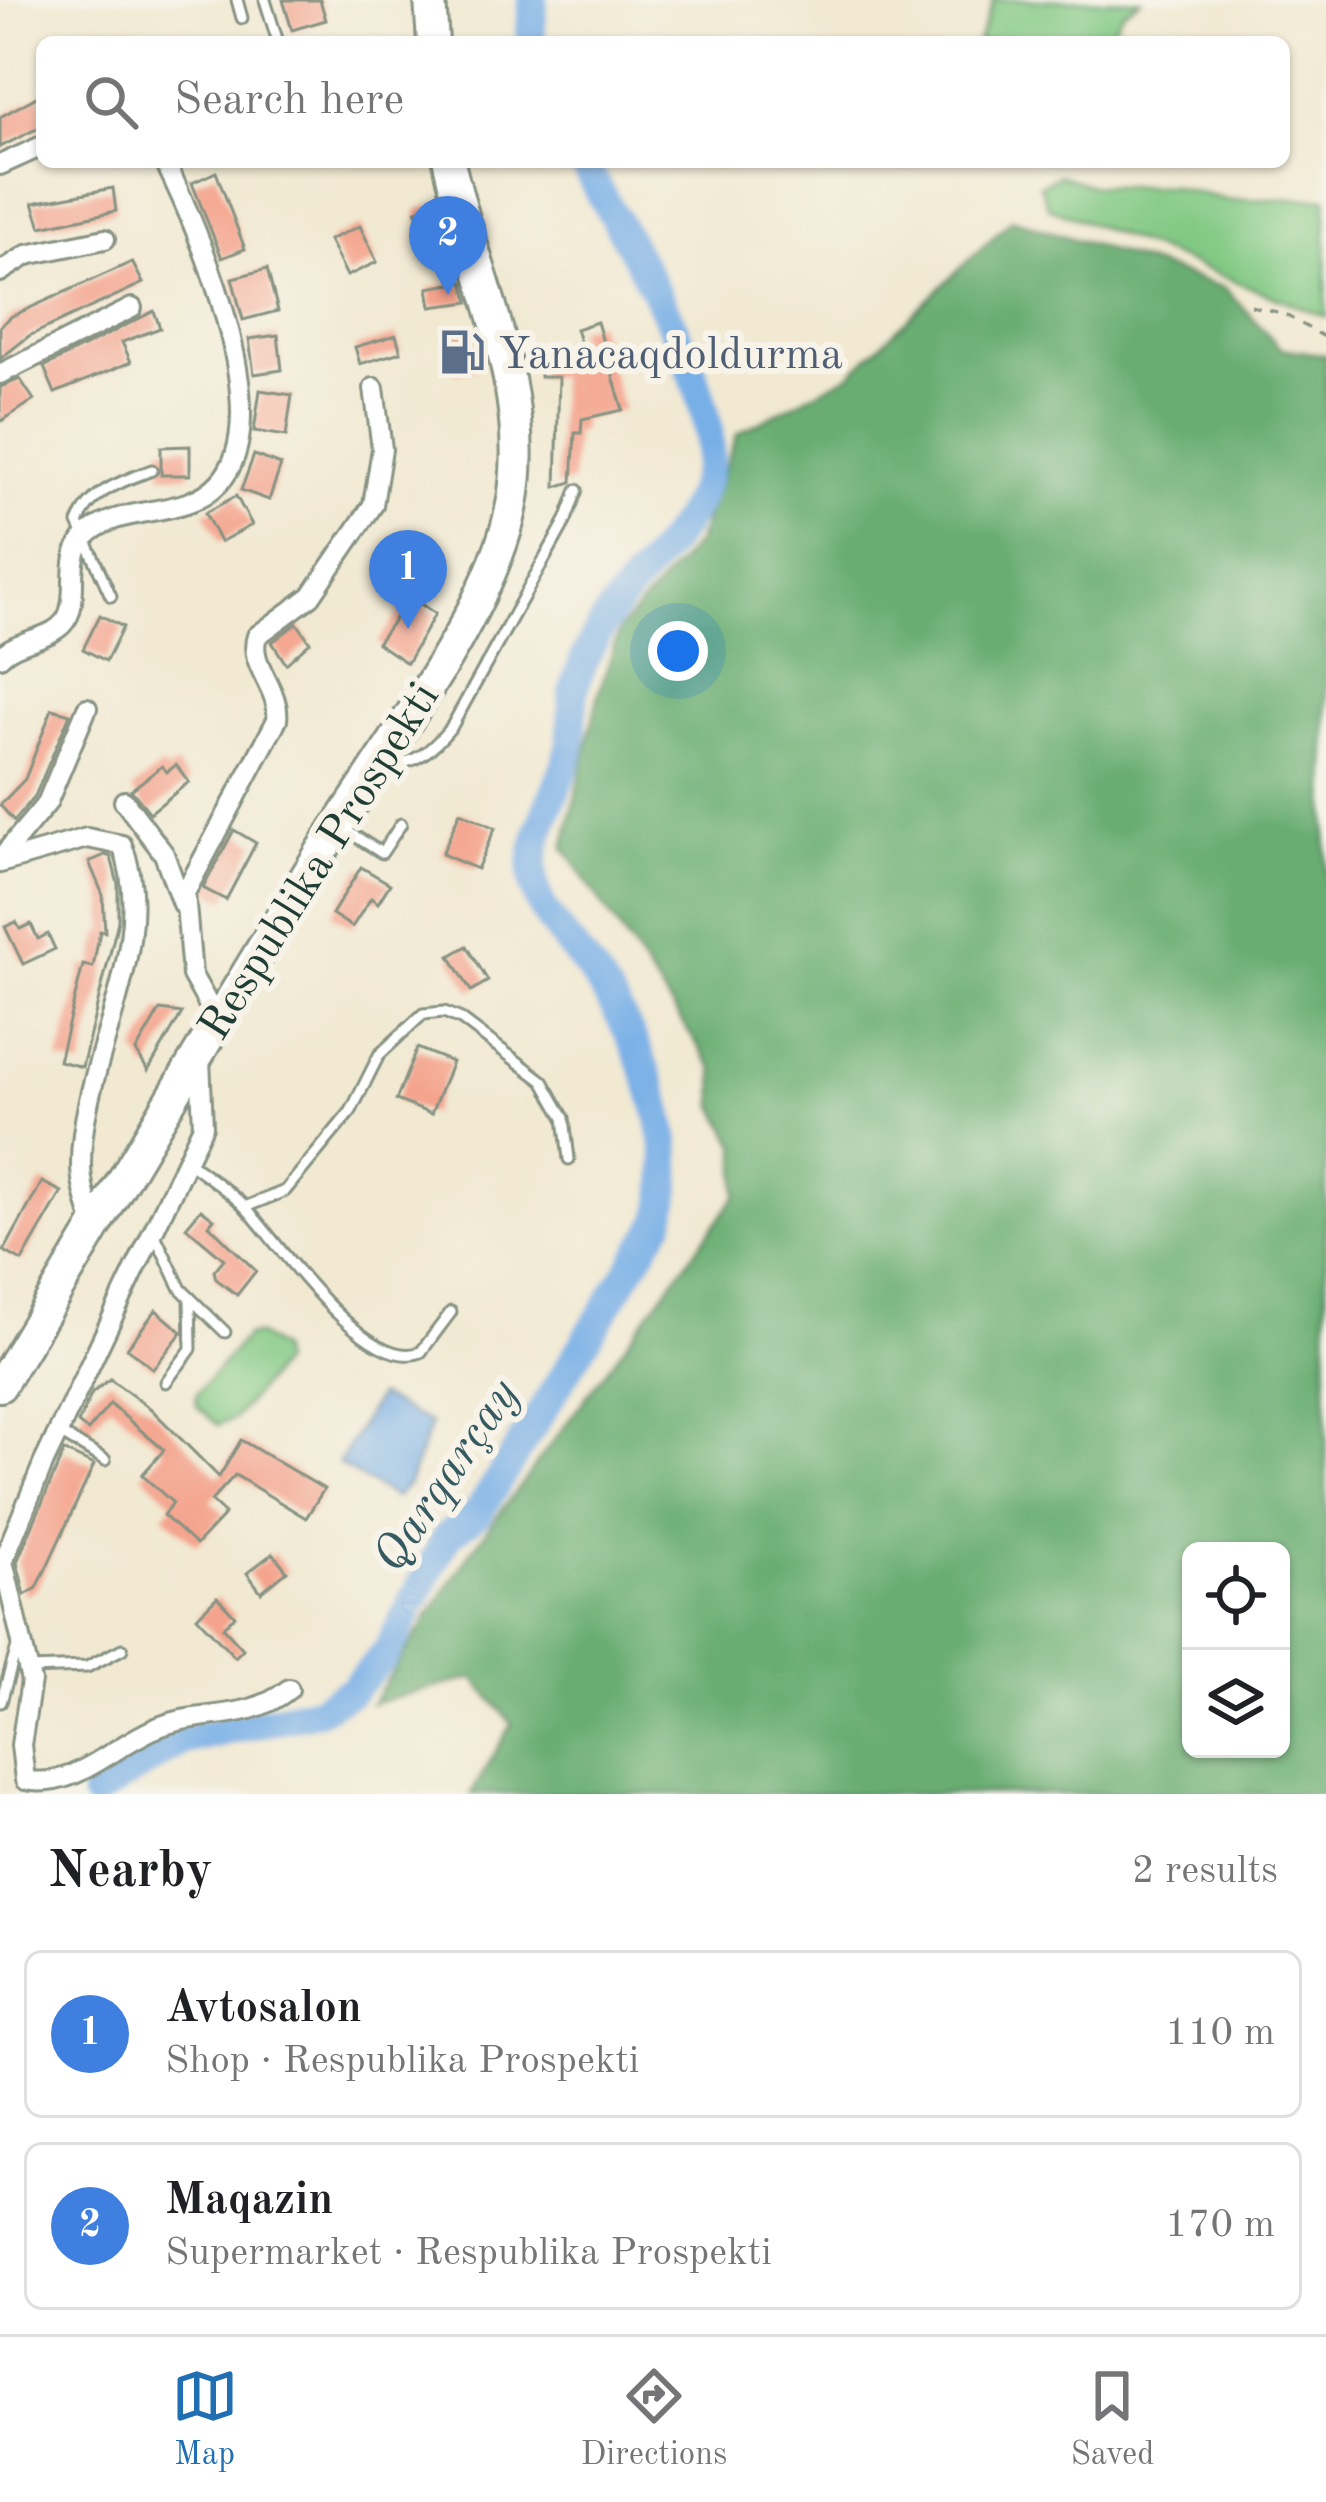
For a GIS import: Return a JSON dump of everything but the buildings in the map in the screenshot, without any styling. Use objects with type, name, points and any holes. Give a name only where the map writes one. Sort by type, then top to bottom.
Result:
[{"type":"main road","points":[[430,0],[433,36]]},
{"type":"main road","name":"Respublika Prospekti","points":[[0,1386],[199,1048],[439,666],[481,587],[513,500],[511,388],[451,168]]},
{"type":"street","points":[[0,165],[36,149]]},
{"type":"street","points":[[0,657],[20,643],[58,629],[70,612],[76,551],[83,538],[116,520],[182,505],[218,484],[236,446],[241,423],[230,321],[167,168]]},
{"type":"street","points":[[0,272],[27,255],[105,238]]},
{"type":"street","points":[[0,374],[132,308]]},
{"type":"street","points":[[183,909],[189,878],[278,720],[279,703],[255,653],[256,636],[311,596],[374,506],[382,449],[374,388]]},
{"type":"street","points":[[0,861],[47,803],[87,709]]},
{"type":"street","points":[[124,801],[164,854],[183,909],[192,975],[217,1020]]},
{"type":"street","points":[[0,861],[87,838],[122,845],[129,861],[133,926],[99,1058],[81,1165],[94,1229]]},
{"type":"street","points":[[199,1048],[203,1126],[58,1432],[3,1561],[29,1670],[21,1744],[23,1787],[56,1784],[158,1727],[266,1708],[289,1689]]},
{"type":"lane","points":[[237,0],[242,17]]},
{"type":"lane","points":[[266,0],[276,36]]},
{"type":"lane","points":[[111,596],[78,523],[89,501],[152,470]]},
{"type":"lane","points":[[374,767],[408,764],[431,751],[452,726],[566,520],[577,490]]},
{"type":"lane","points":[[338,825],[382,853],[401,824]]},
{"type":"lane","points":[[245,1208],[284,1191],[351,1111],[379,1055],[423,1014],[444,1012],[461,1019],[543,1081],[563,1118],[569,1159]]},
{"type":"lane","points":[[187,1160],[245,1208],[316,1290],[392,1355],[421,1352],[451,1312]]},
{"type":"lane","points":[[152,1230],[190,1298],[225,1332]]},
{"type":"lane","points":[[166,1382],[191,1349],[190,1298]]},
{"type":"lane","points":[[58,1432],[105,1460]]},
{"type":"lane","points":[[1,1702],[19,1642]]},
{"type":"lane","points":[[29,1670],[86,1667],[122,1649]]},
{"type":"path","points":[[1251,307],[1282,314],[1326,338]]},
{"type":"green space","points":[[994,0],[1141,0],[1123,12],[1108,36],[980,36]]},
{"type":"green space","points":[[1059,175],[1092,186],[1170,186],[1227,200],[1326,198],[1326,317],[1048,207],[1040,185]]},
{"type":"green space","points":[[1012,219],[1225,288],[1280,348],[1326,355],[1326,1794],[471,1794],[512,1724],[474,1678],[372,1703],[469,1554],[737,1195],[737,1147],[715,1106],[714,1069],[564,848],[599,692],[620,629],[697,542],[737,434],[849,375]]},
{"type":"green space","points":[[258,1335],[278,1349],[281,1362],[234,1419],[218,1425],[197,1406],[196,1395],[246,1336]]},
{"type":"water","points":[[378,1396],[431,1424],[408,1484],[395,1498],[338,1464]]},
{"type":"waterway","name":"Qarqarçay","points":[[530,36],[533,0]]},
{"type":"waterway","name":"Qarqarçay","points":[[95,1794],[183,1740],[317,1710],[352,1690],[387,1652],[447,1536],[478,1513],[661,1220],[667,1158],[653,1092],[611,1001],[543,908],[533,869],[539,836],[569,754],[574,691],[581,669],[611,612],[689,514],[708,468],[709,436],[701,398],[666,312],[586,168]]},
{"type":"place","name":"Maqazin","points":[[448,295]]},
{"type":"place","name":"Yanacaqdoldurma","points":[[462,352]]},
{"type":"place","name":"Avtosalon","points":[[408,629]]}]
